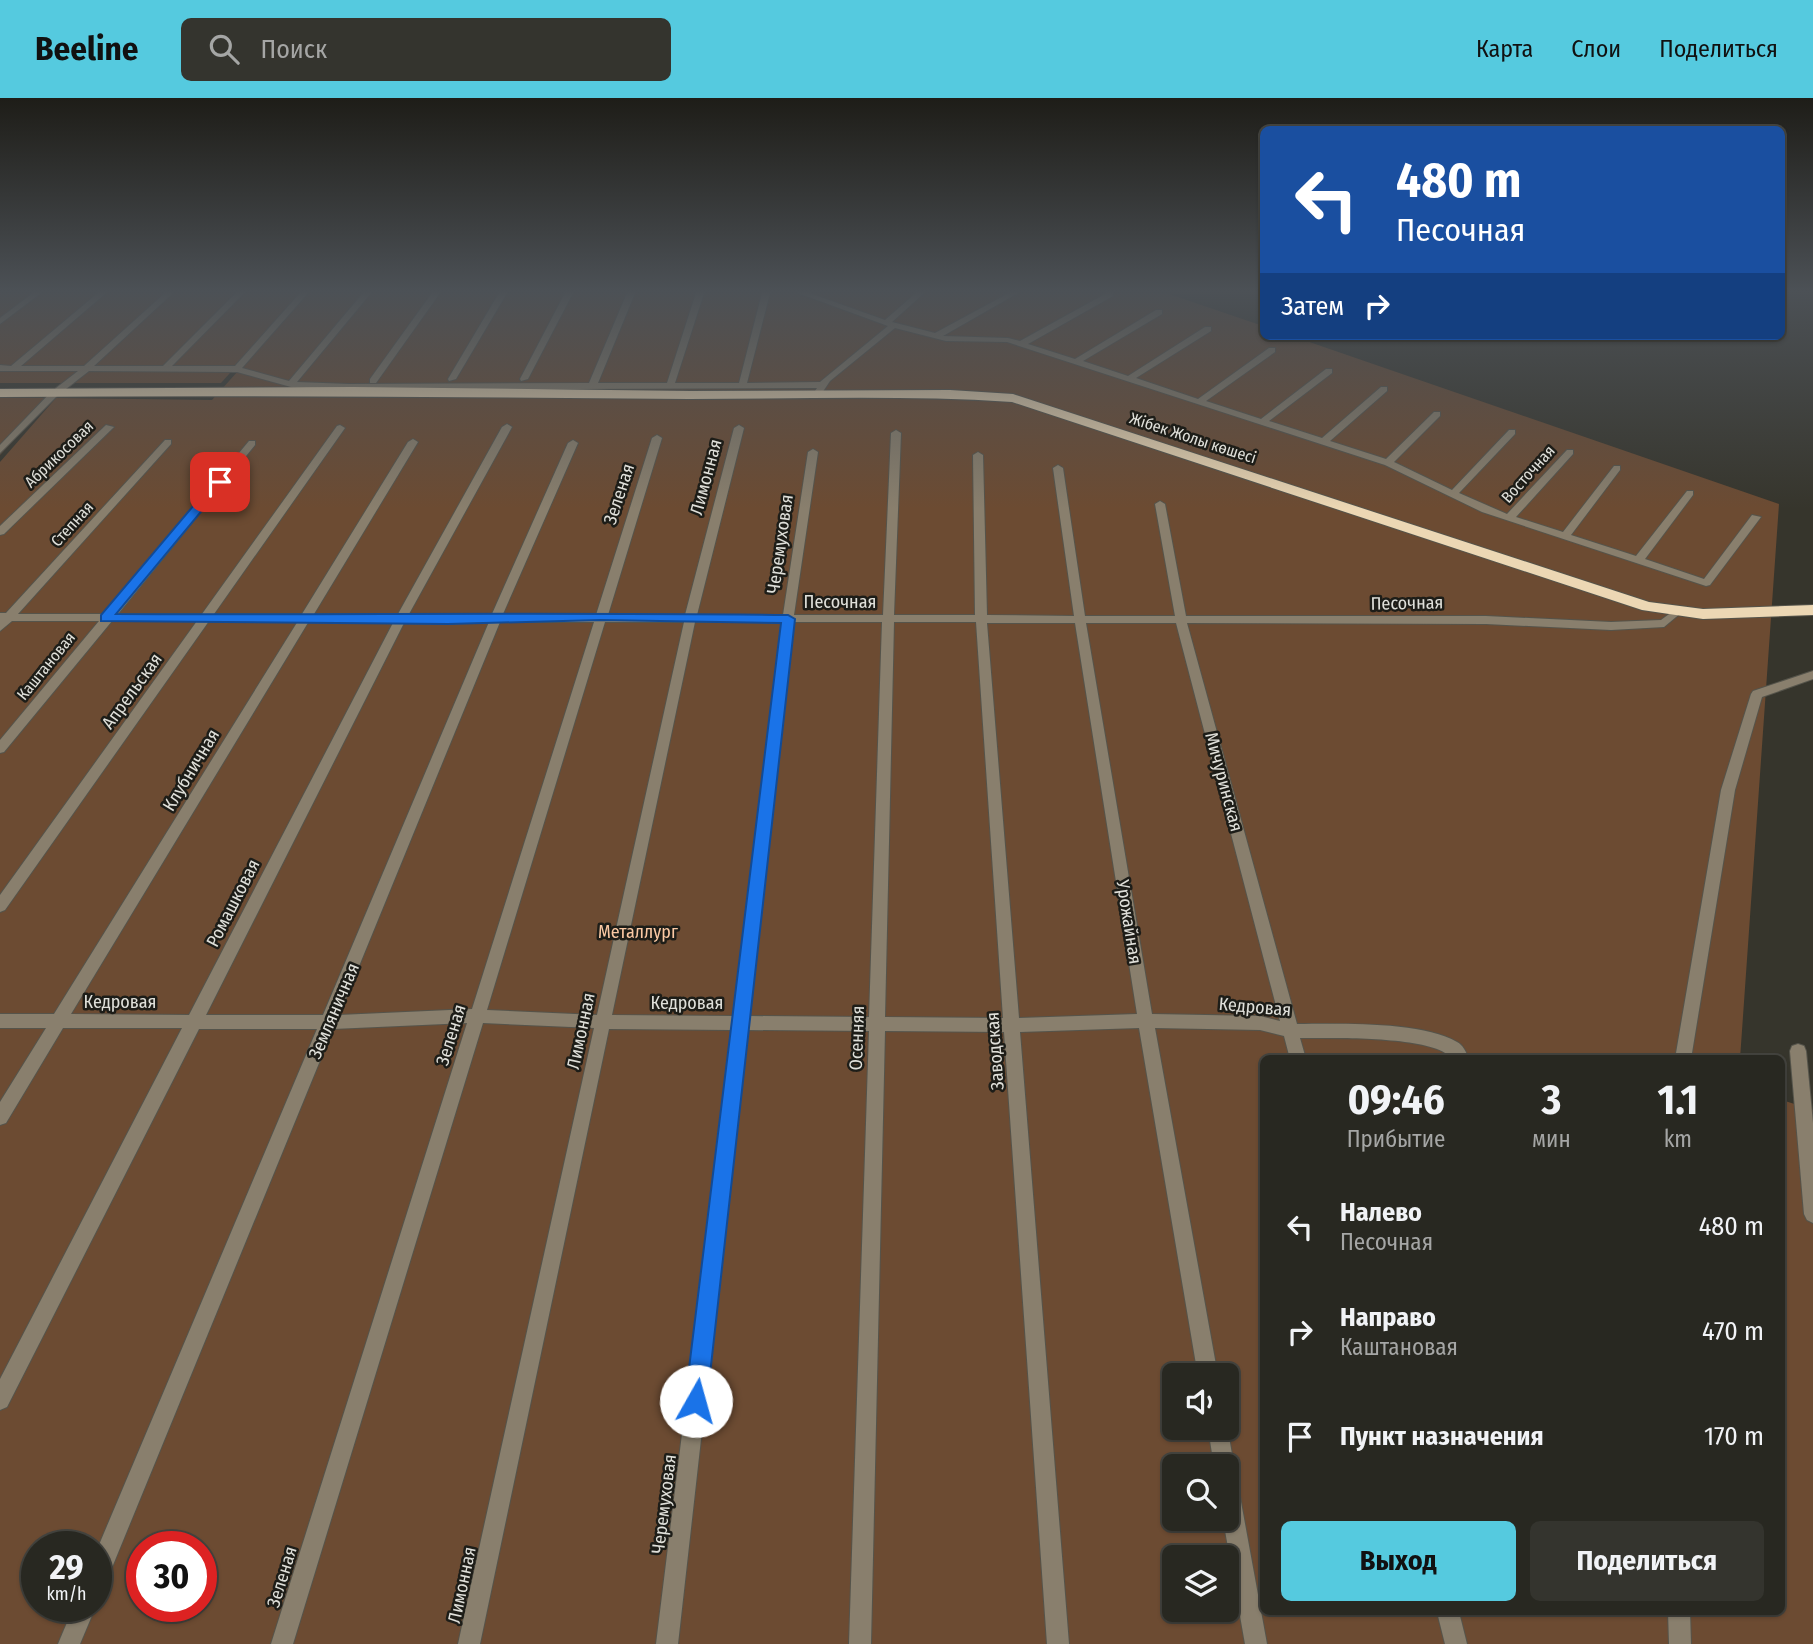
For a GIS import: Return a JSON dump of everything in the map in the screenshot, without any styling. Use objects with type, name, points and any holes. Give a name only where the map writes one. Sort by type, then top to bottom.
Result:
[{"type":"highway","name":"Жібек Жолы көшесі","points":[[0,393],[819,390],[1013,398],[1647,607],[1676,612],[1813,610]]},
{"type":"street","points":[[13,368],[16,365]]},
{"type":"street","points":[[0,450],[54,394],[90,365]]},
{"type":"street","points":[[165,369],[169,365]]},
{"type":"street","points":[[237,369],[240,365]]},
{"type":"street","points":[[291,384],[307,365]]},
{"type":"street","points":[[384,365],[373,381],[524,379],[819,390],[846,365]]},
{"type":"street","points":[[452,379],[460,365]]},
{"type":"street","points":[[524,379],[531,365]]},
{"type":"street","points":[[594,383],[601,365]]},
{"type":"street","points":[[670,386],[677,365]]},
{"type":"street","points":[[742,386],[747,365]]},
{"type":"street","points":[[1086,365],[1388,463],[1486,510],[1706,583],[1756,517]]},
{"type":"street","points":[[1129,379],[1151,365]]},
{"type":"street","points":[[1199,402],[1251,365]]},
{"type":"street","points":[[0,368],[237,369],[291,384],[349,387],[594,383]]},
{"type":"street","points":[[1262,422],[1329,371]]},
{"type":"street","points":[[1323,442],[1384,389]]},
{"type":"street","points":[[1388,463],[1437,414]]},
{"type":"street","name":"Абрикосовая","points":[[0,532],[109,427]]},
{"type":"street","name":"Ромашковая","points":[[0,1400],[400,620],[507,427]]},
{"type":"street","name":"Апрельская","points":[[0,906],[341,428]]},
{"type":"street","name":"Лимонная","points":[[469,1644],[690,619],[739,428]]},
{"type":"street","points":[[1453,494],[1512,432]]},
{"type":"street","name":"Осенняя","points":[[860,1644],[888,619],[896,433]]},
{"type":"street","name":"Зеленая","points":[[282,1644],[657,438]]},
{"type":"street","name":"Степная","points":[[0,627],[4,617],[167,442]]},
{"type":"street","name":"Клубничная","points":[[0,1117],[413,442]]},
{"type":"street","name":"Каштановая","points":[[0,749],[252,443]]},
{"type":"street","name":"Земляничная","points":[[112,1540],[495,620],[573,443]]},
{"type":"street","name":"Черемуховая","points":[[667,1644],[788,619],[813,452]]},
{"type":"street","name":"Восточная","points":[[1510,517],[1570,452]]},
{"type":"street","name":"Заводская","points":[[978,455],[981,619],[1058,1644]]},
{"type":"street","name":"Урожайная","points":[[1058,468],[1079,618],[1145,1021],[1206,1363]]},
{"type":"street","points":[[1564,537],[1618,468]]},
{"type":"street","points":[[1640,560],[1689,493]]},
{"type":"street","name":"Мичуринская","points":[[1160,504],[1181,620],[1297,1055]]},
{"type":"street","name":"Песочная","points":[[4,617],[495,620],[600,616],[690,619],[1486,620],[1611,626],[1664,623],[1676,612]]},
{"type":"street","points":[[1684,1055],[1728,790],[1757,694],[1813,675]]},
{"type":"street","name":"Кедровая","points":[[0,1021],[329,1022],[477,1016],[603,1022],[1013,1025],[1145,1021],[1260,1023],[1290,1031],[1367,1031],[1436,1040],[1457,1054]]},
{"type":"street","points":[[1798,1051],[1813,1214]]},
{"type":"street","points":[[1236,1531],[1256,1644]]},
{"type":"street","points":[[1449,1615],[1457,1644]]},
{"type":"street","points":[[1679,1615],[1680,1644]]},
{"type":"street","points":[[69,1644],[78,1622]]},
{"type":"green space","points":[[0,365],[237,365],[221,383],[0,383]]},
{"type":"green space","name":"Металлург","points":[[243,365],[1376,365],[1779,504],[1740,1055],[1260,1055],[1260,1615],[1785,1615],[1785,1101],[1813,1110],[1813,1644],[0,1644],[0,462],[56,398],[212,400]]},
{"type":"green space","points":[[0,398],[53,398],[0,455]]},
{"type":"route","points":[[220,482],[106,618],[495,620],[600,616],[788,619],[696,1401]]}]
